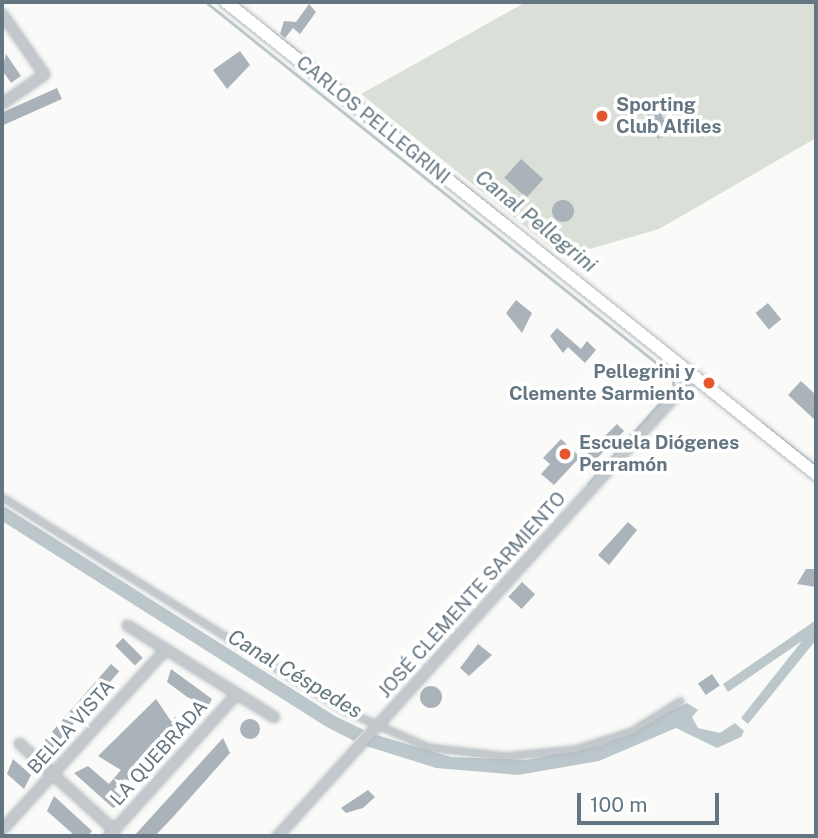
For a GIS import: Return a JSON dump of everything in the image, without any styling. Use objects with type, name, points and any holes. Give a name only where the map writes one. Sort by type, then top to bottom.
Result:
[{"type":"main road","name":"CARLOS PELLEGRINI","points":[[226,2],[816,474]]},
{"type":"street","points":[[2,14],[44,74],[2,103]]},
{"type":"street","name":"JOSÉ CLEMENTE SARMIENTO","points":[[277,836],[693,375]]},
{"type":"street","points":[[127,625],[274,717]]},
{"type":"street","name":"BELLA VISTA","points":[[2,829],[166,649]]},
{"type":"street","name":"LA QUEBRADA","points":[[111,833],[236,694]]},
{"type":"street","points":[[19,743],[111,833]]},
{"type":"lane","points":[[2,496],[371,729],[449,752],[543,754],[632,731],[680,701]]},
{"type":"shaded area","name":"Sporting Club Alfiles","points":[[526,2],[816,2],[816,138],[659,229],[579,252],[569,245],[558,253],[361,94]]},
{"type":"shaded area","points":[[2,505],[335,716],[364,730],[354,741],[325,726],[2,521]]},
{"type":"shaded area","points":[[816,620],[816,640],[748,724],[741,718],[802,641],[728,692],[723,684]]},
{"type":"shaded area","points":[[687,703],[698,710],[692,717],[698,728],[720,733],[735,723],[744,731],[741,737],[717,748],[676,728],[599,761],[518,775],[436,768],[363,745],[373,734],[451,757],[526,760],[603,745]]},
{"type":"building","points":[[309,4],[316,12],[300,34],[293,28],[285,38],[280,34],[284,21],[296,22]]},
{"type":"building","points":[[240,51],[250,65],[227,89],[213,70]]},
{"type":"building","points":[[6,54],[21,76],[11,83],[2,70]]},
{"type":"building","points":[[57,88],[62,99],[2,126],[2,112]]},
{"type":"building","points":[[657,106],[671,133],[658,139],[645,112]]},
{"type":"building","points":[[521,159],[543,179],[527,198],[504,178]]},
{"type":"building","points":[[563,200],[571,203],[574,211],[571,219],[563,222],[555,219],[552,211],[555,203]]},
{"type":"building","points":[[516,300],[532,313],[522,333],[506,313]]},
{"type":"building","points":[[768,303],[781,319],[769,329],[756,313]]},
{"type":"building","points":[[557,328],[581,349],[587,341],[596,350],[585,363],[568,347],[563,353],[550,336]]},
{"type":"building","points":[[801,381],[816,395],[816,421],[788,395]]},
{"type":"building","points":[[617,424],[624,431],[593,462],[586,455]]},
{"type":"building","points":[[561,439],[580,457],[554,485],[541,474],[550,464],[543,458]]},
{"type":"building","points":[[628,522],[637,530],[609,565],[598,555]]},
{"type":"building","points":[[806,569],[816,569],[816,587],[797,584]]},
{"type":"building","points":[[522,582],[535,594],[522,609],[508,597]]},
{"type":"building","points":[[123,638],[143,658],[135,666],[115,646]]},
{"type":"building","points":[[478,644],[492,655],[469,676],[460,668]]},
{"type":"building","points":[[111,664],[119,671],[47,754],[39,747]]},
{"type":"building","points":[[171,669],[212,699],[206,711],[167,682]]},
{"type":"building","points":[[712,674],[720,686],[706,695],[698,684]]},
{"type":"building","points":[[431,686],[439,689],[442,697],[439,705],[431,708],[423,705],[420,697],[423,689]]},
{"type":"building","points":[[156,699],[171,721],[175,717],[183,724],[132,781],[124,779],[114,790],[126,800],[113,808],[74,773],[88,766],[109,784],[121,770],[98,756]]},
{"type":"building","points":[[250,719],[257,722],[260,729],[257,736],[250,739],[243,736],[240,729],[243,722]]},
{"type":"building","points":[[223,738],[230,753],[173,817],[155,836],[134,836]]},
{"type":"building","points":[[13,759],[31,775],[24,789],[7,774]]},
{"type":"building","points":[[368,790],[375,797],[363,808],[346,813],[341,808]]},
{"type":"building","points":[[54,796],[92,831],[88,836],[74,835],[47,811]]},
{"type":"waterway","points":[[206,2],[673,376],[674,388],[589,484]]},
{"type":"waterway","name":"Canal Pellegrini","points":[[273,32],[503,216]]},
{"type":"waterway","name":"Canal Pellegrini","points":[[763,424],[816,466]]},
{"type":"place","name":"Sporting Club Alfiles","points":[[602,116]]},
{"type":"place","name":"Pellegrini y Clemente Sarmiento","points":[[709,383]]},
{"type":"place","name":"Escuela Diógenes Perramón","points":[[565,454]]},
{"type":"water label","name":"Canal Céspedes","points":[[295,674]]}]
